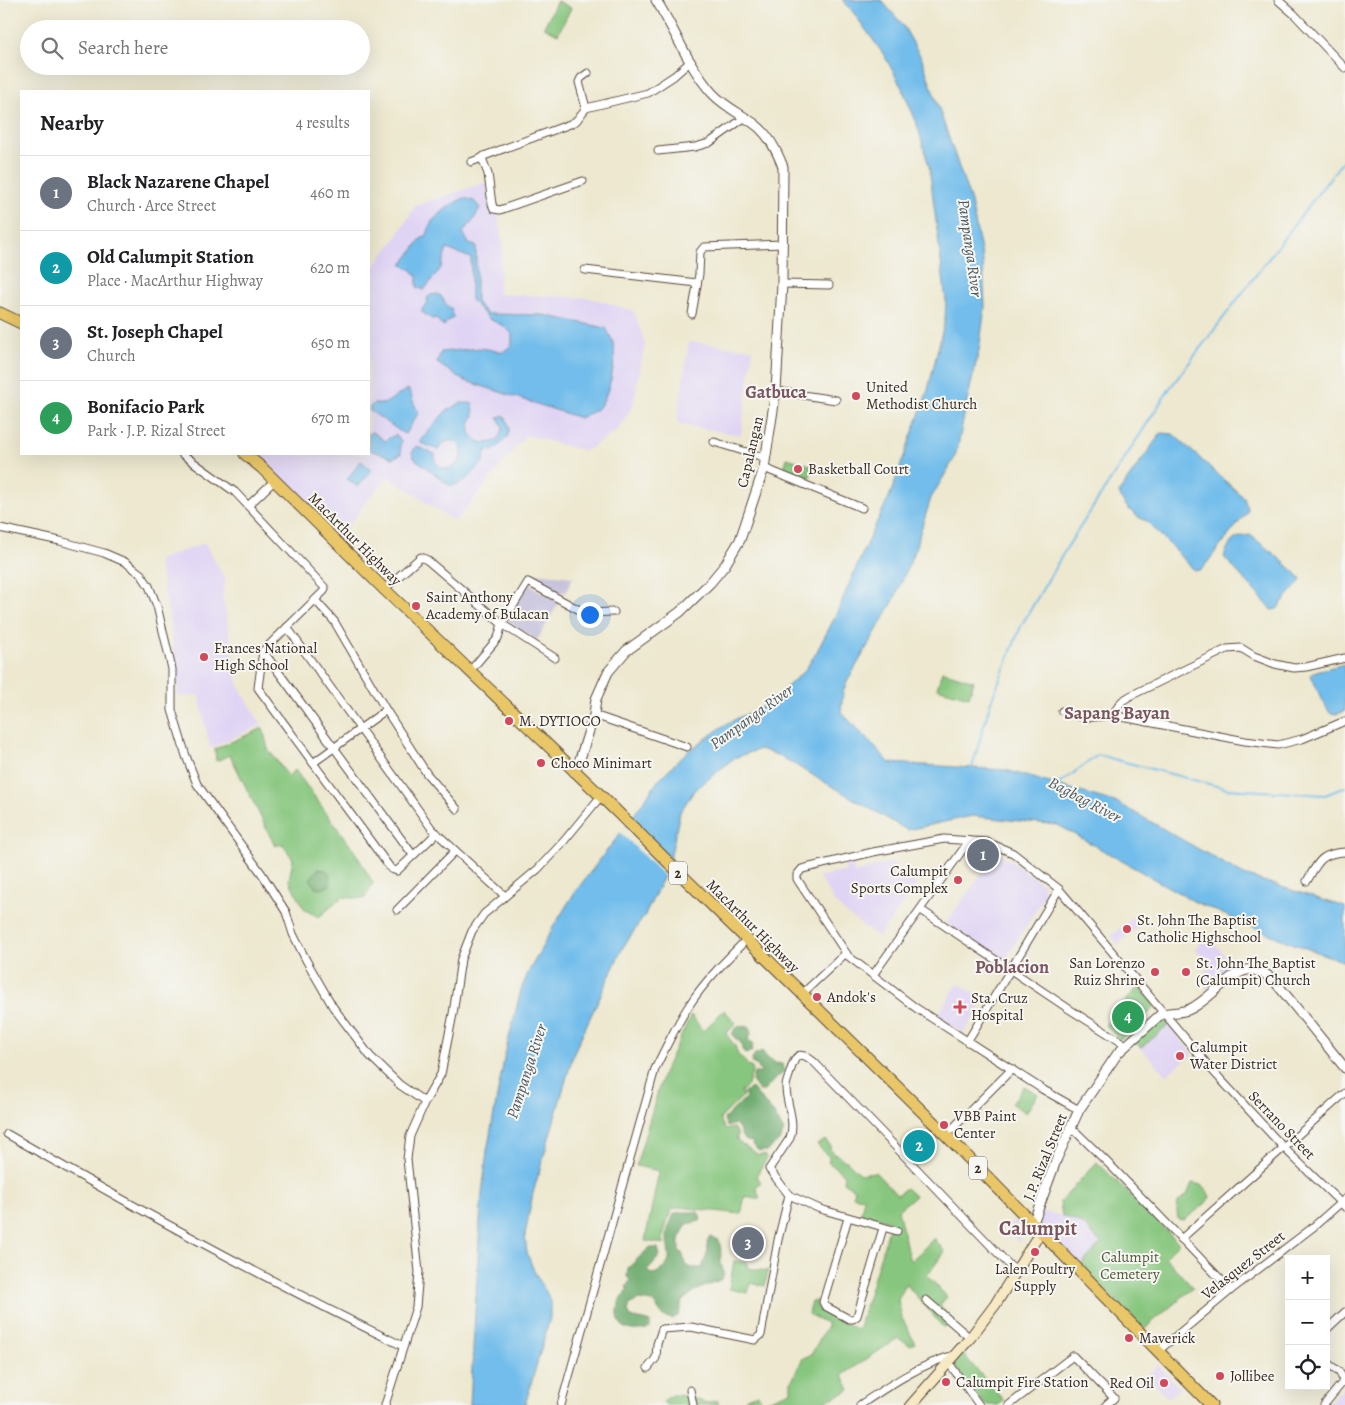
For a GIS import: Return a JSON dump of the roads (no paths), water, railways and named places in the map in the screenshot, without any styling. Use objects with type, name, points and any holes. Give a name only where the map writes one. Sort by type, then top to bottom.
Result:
[{"type":"highway","points":[[0,313],[20,323]]},
{"type":"highway","name":"MacArthur Highway","points":[[246,455],[275,480],[384,589],[601,796],[946,1135],[1211,1405]]},
{"type":"main road","points":[[911,1405],[970,1338],[995,1305],[1037,1227]]},
{"type":"street","name":"Capalangan","points":[[574,772],[594,715],[596,699],[608,672],[626,651],[680,612],[710,583],[725,565],[740,540],[764,468],[776,391],[782,284],[783,167],[778,153],[763,132],[730,109],[713,94],[698,75],[656,0]]},
{"type":"street","points":[[1278,0],[1294,14],[1345,68]]},
{"type":"street","points":[[471,162],[570,124],[576,121],[586,108],[648,93],[664,84],[690,61]]},
{"type":"street","points":[[586,108],[578,82],[588,73]]},
{"type":"street","points":[[658,151],[695,147],[708,143],[744,118]]},
{"type":"street","points":[[482,158],[488,174],[492,204],[494,208],[500,210],[582,180]]},
{"type":"street","points":[[692,314],[700,252],[704,247],[783,244]]},
{"type":"street","points":[[585,270],[697,283]]},
{"type":"street","points":[[782,284],[829,285]]},
{"type":"street","points":[[776,391],[836,400]]},
{"type":"street","points":[[714,442],[766,458]]},
{"type":"street","points":[[183,455],[235,492],[325,588],[263,651],[258,688],[391,869],[397,871],[436,833]]},
{"type":"street","points":[[764,468],[862,508]]},
{"type":"street","points":[[248,506],[275,480]]},
{"type":"street","points":[[0,528],[104,553],[125,562],[141,574],[149,586],[157,606],[172,668],[172,710],[197,784],[262,874],[286,912],[293,934],[333,1007],[370,1056],[400,1085],[425,1102]]},
{"type":"street","points":[[384,589],[421,557],[502,624],[555,658]]},
{"type":"street","points":[[470,671],[498,638],[502,624],[528,582],[585,613],[614,612]]},
{"type":"street","points":[[315,600],[334,621],[386,710],[427,774],[457,809]]},
{"type":"street","points":[[286,627],[436,833],[505,896]]},
{"type":"street","points":[[1112,715],[1122,701],[1130,696],[1227,649],[1241,648],[1254,656],[1275,664],[1294,668],[1306,668],[1345,658]]},
{"type":"street","points":[[263,651],[413,855]]},
{"type":"street","points":[[313,763],[386,710]]},
{"type":"street","points":[[1062,711],[1085,718],[1112,715],[1245,741],[1278,745],[1302,739],[1345,721]]},
{"type":"street","points":[[594,715],[687,747]]},
{"type":"street","points":[[385,1405],[416,1307],[419,1272],[407,1159],[410,1136],[425,1102],[441,1074],[453,1014],[461,959],[472,931],[484,914],[543,863],[601,796]]},
{"type":"street","name":"Serrano Street","points":[[846,953],[797,879],[797,875],[802,869],[872,852],[944,839],[987,842],[1014,854],[1059,889],[1212,1070],[1284,1148],[1344,1203]]},
{"type":"street","points":[[873,975],[921,910],[968,841]]},
{"type":"street","points":[[397,910],[455,851]]},
{"type":"street","points":[[1307,881],[1323,857],[1333,852],[1345,852]]},
{"type":"street","points":[[967,1042],[1059,889]]},
{"type":"street","points":[[921,910],[1126,1045]]},
{"type":"street","points":[[561,1405],[655,1069],[674,1030],[691,1003],[743,937]]},
{"type":"street","points":[[802,994],[846,953],[916,1008],[1042,1089],[1079,1110]]},
{"type":"street","points":[[1165,1013],[1188,1011],[1200,1004],[1237,973],[1248,969],[1260,971],[1272,978],[1345,1068]]},
{"type":"street","name":"J.P. Rizal Street","points":[[1037,1227],[1070,1126],[1079,1110],[1126,1045],[1160,1015],[1165,1013]]},
{"type":"street","points":[[897,1231],[820,1209],[789,1195],[769,1169],[792,1133],[786,1085],[797,1056],[808,1057],[814,1062],[1015,1271]]},
{"type":"street","points":[[946,1135],[1012,1069]]},
{"type":"street","points":[[1181,1238],[1345,1093]]},
{"type":"street","points":[[1070,1126],[1232,1290]]},
{"type":"street","points":[[7,1134],[105,1191],[313,1303],[403,1346]]},
{"type":"street","points":[[648,1368],[656,1358],[657,1344],[662,1329],[692,1327],[755,1340],[761,1335],[778,1240],[789,1195]]},
{"type":"street","name":"Velasquez Street","points":[[1158,1351],[1232,1290],[1344,1203]]},
{"type":"street","points":[[848,1218],[824,1302],[825,1306],[849,1319],[857,1316],[883,1228]]},
{"type":"street","points":[[926,1300],[970,1338]]},
{"type":"street","points":[[1330,1326],[1345,1312]]},
{"type":"street","points":[[860,1405],[908,1374],[938,1359],[956,1354]]},
{"type":"street","points":[[1009,1405],[1073,1356],[1114,1398],[1106,1405]]},
{"type":"street","points":[[949,1363],[978,1405]]},
{"type":"street","points":[[1324,1405],[1342,1383],[1343,1379],[1342,1375],[1330,1365]]},
{"type":"street","points":[[690,1390],[693,1405]]},
{"type":"water","points":[[842,0],[881,0],[903,25],[922,59],[971,202],[983,261],[985,307],[979,350],[954,459],[931,498],[914,552],[894,600],[847,682],[843,692],[841,712],[890,763],[1006,770],[1118,803],[1244,875],[1345,907],[1345,962],[1286,941],[1195,902],[1058,825],[972,816],[907,830],[780,756],[760,749],[734,758],[694,791],[680,812],[668,868],[645,915],[623,947],[574,1052],[533,1193],[525,1235],[527,1253],[534,1271],[550,1299],[550,1318],[525,1405],[470,1405],[481,1203],[487,1151],[505,1054],[521,990],[528,973],[575,892],[660,778],[687,752],[726,724],[763,706],[777,696],[805,670],[834,619],[890,495],[928,390],[945,319],[946,301],[929,166],[916,121],[901,86],[884,55],[850,8]]},
{"type":"water","points":[[464,198],[474,201],[480,208],[473,221],[463,232],[469,244],[476,246],[476,302],[487,314],[543,315],[606,328],[614,347],[613,370],[602,403],[594,411],[580,418],[463,380],[437,363],[441,352],[481,348],[503,352],[512,345],[512,334],[504,326],[489,319],[471,300],[471,258],[447,249],[441,268],[424,290],[417,287],[417,276],[412,270],[402,265],[421,239],[427,235],[432,221],[449,206]]},
{"type":"water","points":[[437,294],[452,309],[453,318],[442,326],[436,318],[432,319],[422,312],[422,309],[428,302],[427,298]]},
{"type":"water","points":[[408,389],[419,412],[406,433],[404,434],[370,411],[370,407],[374,403],[384,404]]},
{"type":"water","points":[[461,403],[473,403],[474,416],[470,429],[474,438],[479,441],[485,443],[498,440],[503,428],[498,417],[504,415],[509,431],[508,436],[502,443],[492,451],[487,450],[484,455],[485,460],[465,481],[449,485],[414,458],[412,453],[416,446],[435,454],[435,462],[442,468],[449,469],[459,461],[462,451],[459,443],[447,441],[438,450],[419,442],[446,411]]},
{"type":"water","points":[[372,432],[385,441],[396,435],[402,442],[400,444],[401,454],[392,458],[370,450],[370,433]]},
{"type":"water","points":[[1161,433],[1173,434],[1244,498],[1248,511],[1202,569],[1195,571],[1147,521],[1138,517],[1130,510],[1119,492]]},
{"type":"water","points":[[361,461],[372,470],[358,487],[347,479]]},
{"type":"water","points":[[1250,535],[1300,577],[1301,580],[1277,609],[1272,610],[1224,557],[1232,541],[1239,537]]},
{"type":"water","points":[[1345,664],[1345,711],[1337,714],[1330,713],[1311,675],[1316,671]]},
{"type":"waterway","points":[[972,768],[990,704],[1021,626],[1066,549],[1170,388],[1345,158]]},
{"type":"waterway","name":"Bagbag River","points":[[1056,786],[1098,755],[1228,789],[1325,795],[1345,787]]},
{"type":"place","name":"United Methodist Church","points":[[856,396]]},
{"type":"place","name":"Basketball Court","points":[[798,469]]},
{"type":"place","name":"Saint Anthony Academy of Bulacan","points":[[416,606]]},
{"type":"place","name":"Frances National High School","points":[[204,657]]},
{"type":"place","name":"M. DYTIOCO","points":[[509,721]]},
{"type":"place","name":"Choco Minimart","points":[[541,763]]},
{"type":"place","name":"Black Nazarene Chapel","points":[[983,855]]},
{"type":"place","name":"Calumpit Sports Complex","points":[[958,880]]},
{"type":"place","name":"St. John The Baptist Catholic Highschool","points":[[1127,929]]},
{"type":"place","name":"San Lorenzo Ruiz Shrine","points":[[1155,972]]},
{"type":"place","name":"St. John The Baptist (Calumpit) Church","points":[[1186,972]]},
{"type":"place","name":"Andok's","points":[[817,997]]},
{"type":"place","name":"Sta. Cruz Hospital","points":[[960,1007]]},
{"type":"place","name":"Bonifacio Park","points":[[1128,1017]]},
{"type":"place","name":"Calumpit Water District","points":[[1180,1056]]},
{"type":"place","name":"VBB Paint Center","points":[[944,1125]]},
{"type":"place","name":"Old Calumpit Station","points":[[919,1146]]},
{"type":"place","name":"St. Joseph Chapel","points":[[748,1243]]},
{"type":"place","name":"Lalen Poultry Supply","points":[[1035,1252]]},
{"type":"place","name":"Maverick","points":[[1129,1338]]},
{"type":"place","name":"Jollibee","points":[[1220,1376]]},
{"type":"place","name":"Calumpit Fire Station","points":[[946,1382]]},
{"type":"place","name":"Red Oil","points":[[1164,1383]]},
{"type":"district","name":"Gatbuca","points":[[776,392]]},
{"type":"district","name":"Sapang Bayan","points":[[1117,713]]},
{"type":"district","name":"Poblacion","points":[[1012,967]]},
{"type":"district","name":"Calumpit","points":[[1038,1228]]},
{"type":"water label","name":"Pampanga River","points":[[971,248]]},
{"type":"water label","name":"Pampanga River","points":[[751,716]]},
{"type":"water label","name":"Pampanga River","points":[[526,1071]]},
{"type":"park label","name":"Calumpit Cemetery","points":[[1130,1266]]}]
